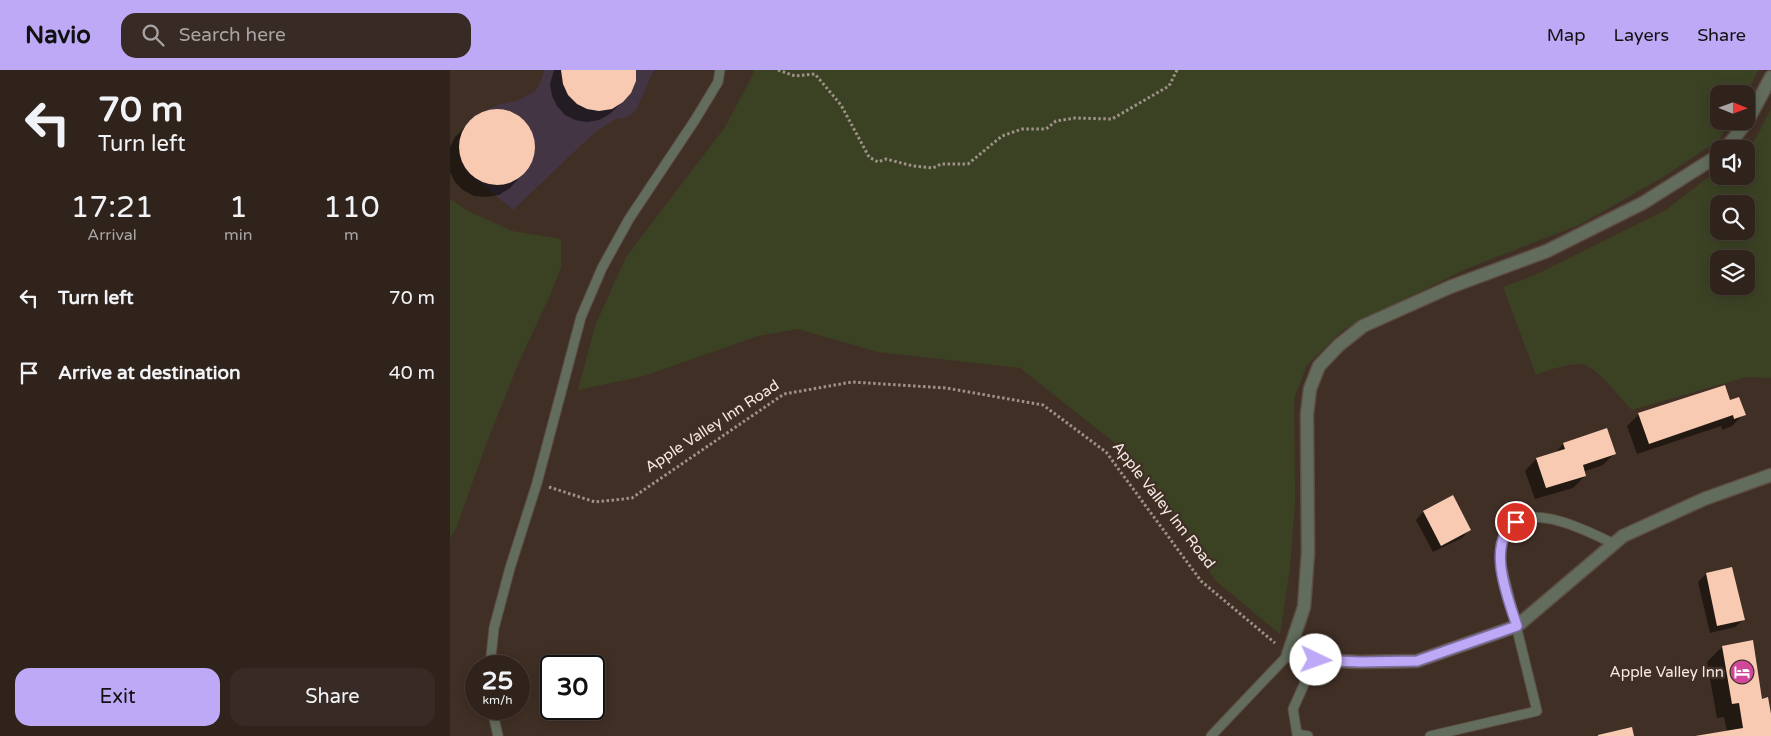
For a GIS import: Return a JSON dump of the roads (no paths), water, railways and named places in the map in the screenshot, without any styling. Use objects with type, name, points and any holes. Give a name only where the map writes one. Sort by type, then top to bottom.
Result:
[{"type":"street","points":[[1732,140],[1747,122],[1771,77]]},
{"type":"street","points":[[1710,161],[1643,204],[1547,250],[1450,287],[1363,326],[1339,345],[1319,366],[1310,389],[1307,414],[1308,553],[1304,607],[1288,655],[1316,660],[1360,662],[1417,661],[1517,626],[1623,536],[1704,499],[1771,475]]},
{"type":"lane","points":[[491,655],[494,628],[510,568],[537,483],[581,317],[602,268],[629,219],[695,120],[718,82],[720,70]]},
{"type":"lane","points":[[1430,736],[1537,711],[1501,564],[1501,544],[1509,526],[1522,519],[1549,519],[1578,526],[1614,544]]},
{"type":"lane","points":[[1211,736],[1288,655]]},
{"type":"lane","points":[[1308,736],[1297,734],[1293,709],[1316,660]]},
{"type":"lane","points":[[494,720],[498,736]]},
{"type":"place","name":"Apple Valley Inn","points":[[1742,672]]}]
